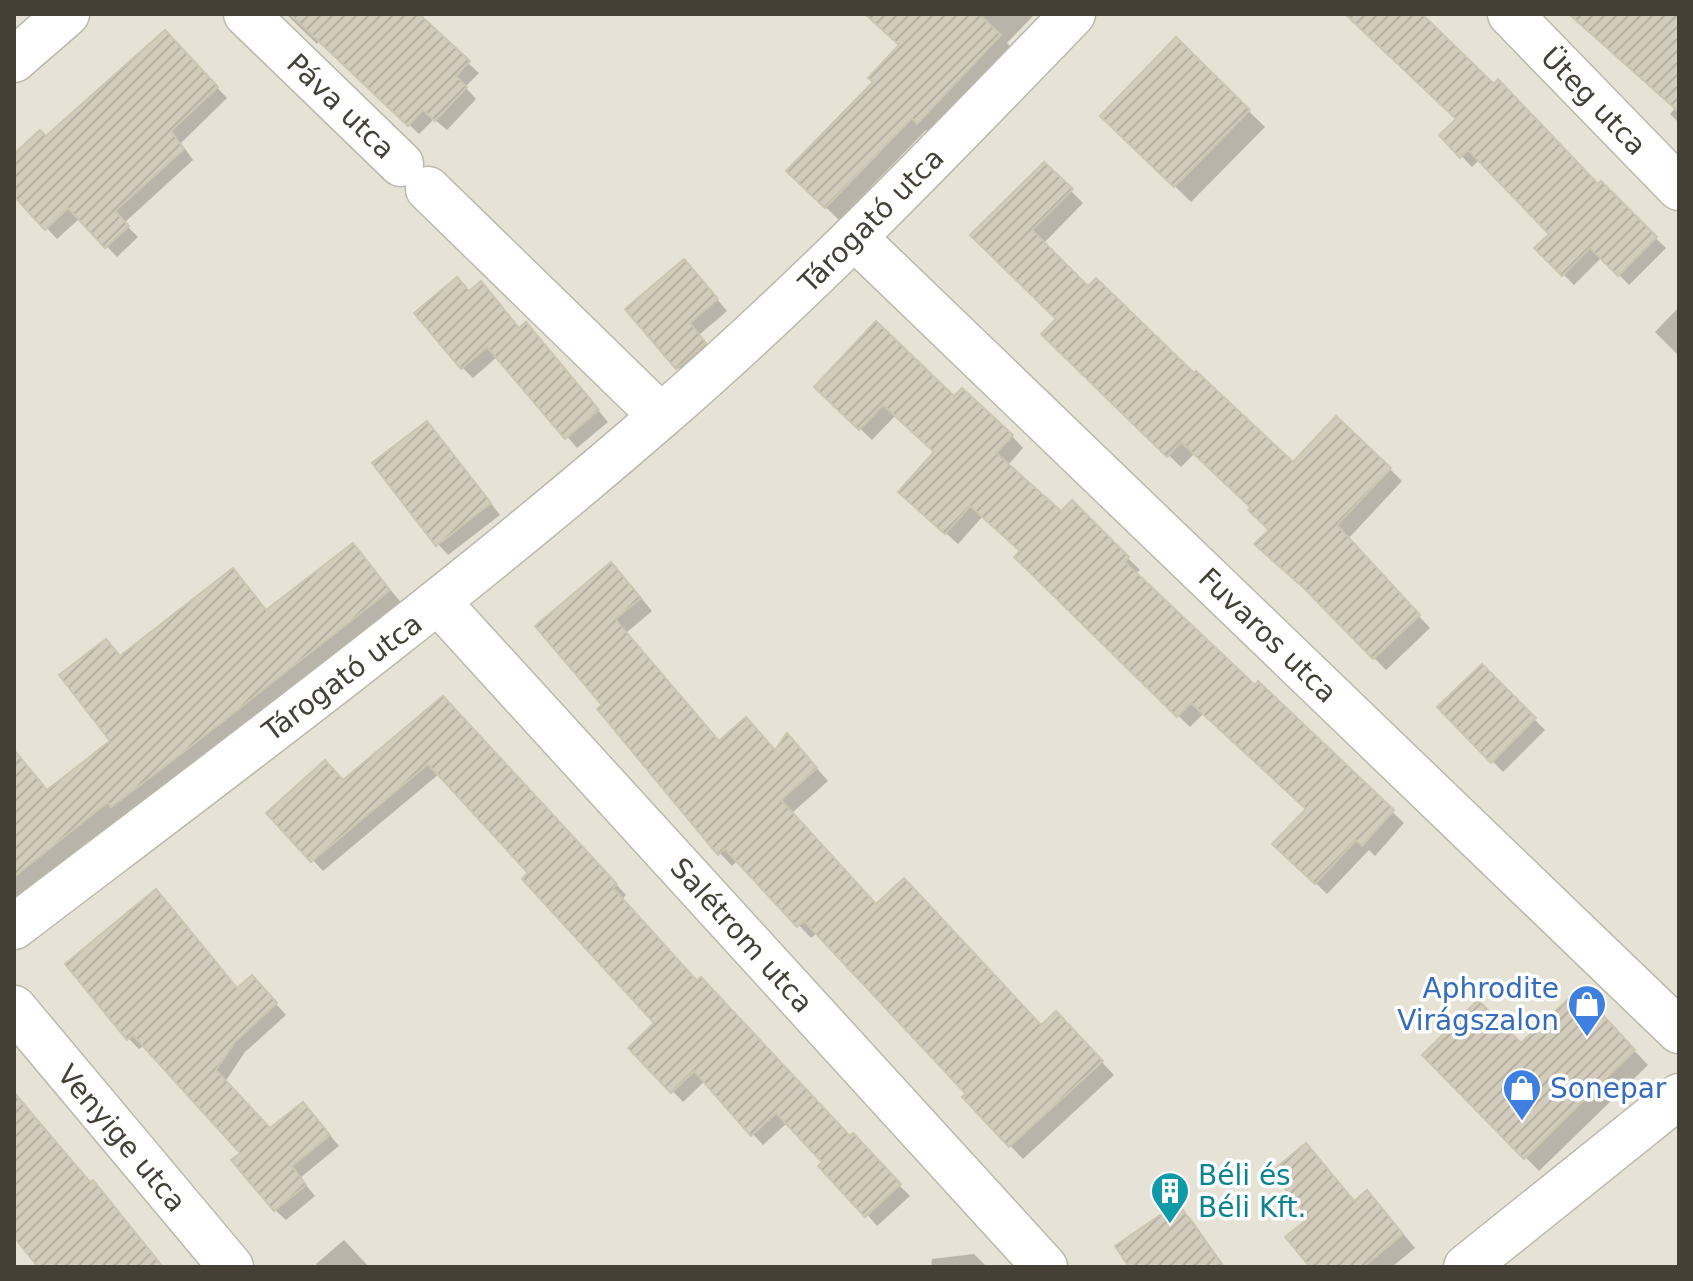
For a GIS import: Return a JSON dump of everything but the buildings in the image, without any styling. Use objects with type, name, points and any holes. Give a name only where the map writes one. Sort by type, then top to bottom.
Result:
[{"type":"street","points":[[14,60],[67,14]]},
{"type":"street","name":"Páva utca","points":[[246,14],[661,416]]},
{"type":"street","name":"Tárogató utca","points":[[14,927],[439,603],[661,416],[856,239],[1073,14]]},
{"type":"street","name":"Üteg utca","points":[[1510,14],[1679,188]]},
{"type":"street","name":"Fuvaros utca","points":[[856,239],[1679,1031]]},
{"type":"street","name":"Salétrom utca","points":[[439,603],[1045,1267]]},
{"type":"street","name":"Venyige utca","points":[[14,1008],[231,1267]]},
{"type":"street","points":[[1491,1260],[1679,1096]]},
{"type":"shaded area","points":[[14,14],[1679,14],[1679,1267],[14,1267]]},
{"type":"place","name":"Aphrodite Virágszalon","points":[[1587,1038]]},
{"type":"place","name":"Sonepar","points":[[1522,1122]]},
{"type":"place","name":"Béli és Béli Kft.","points":[[1170,1225]]}]
